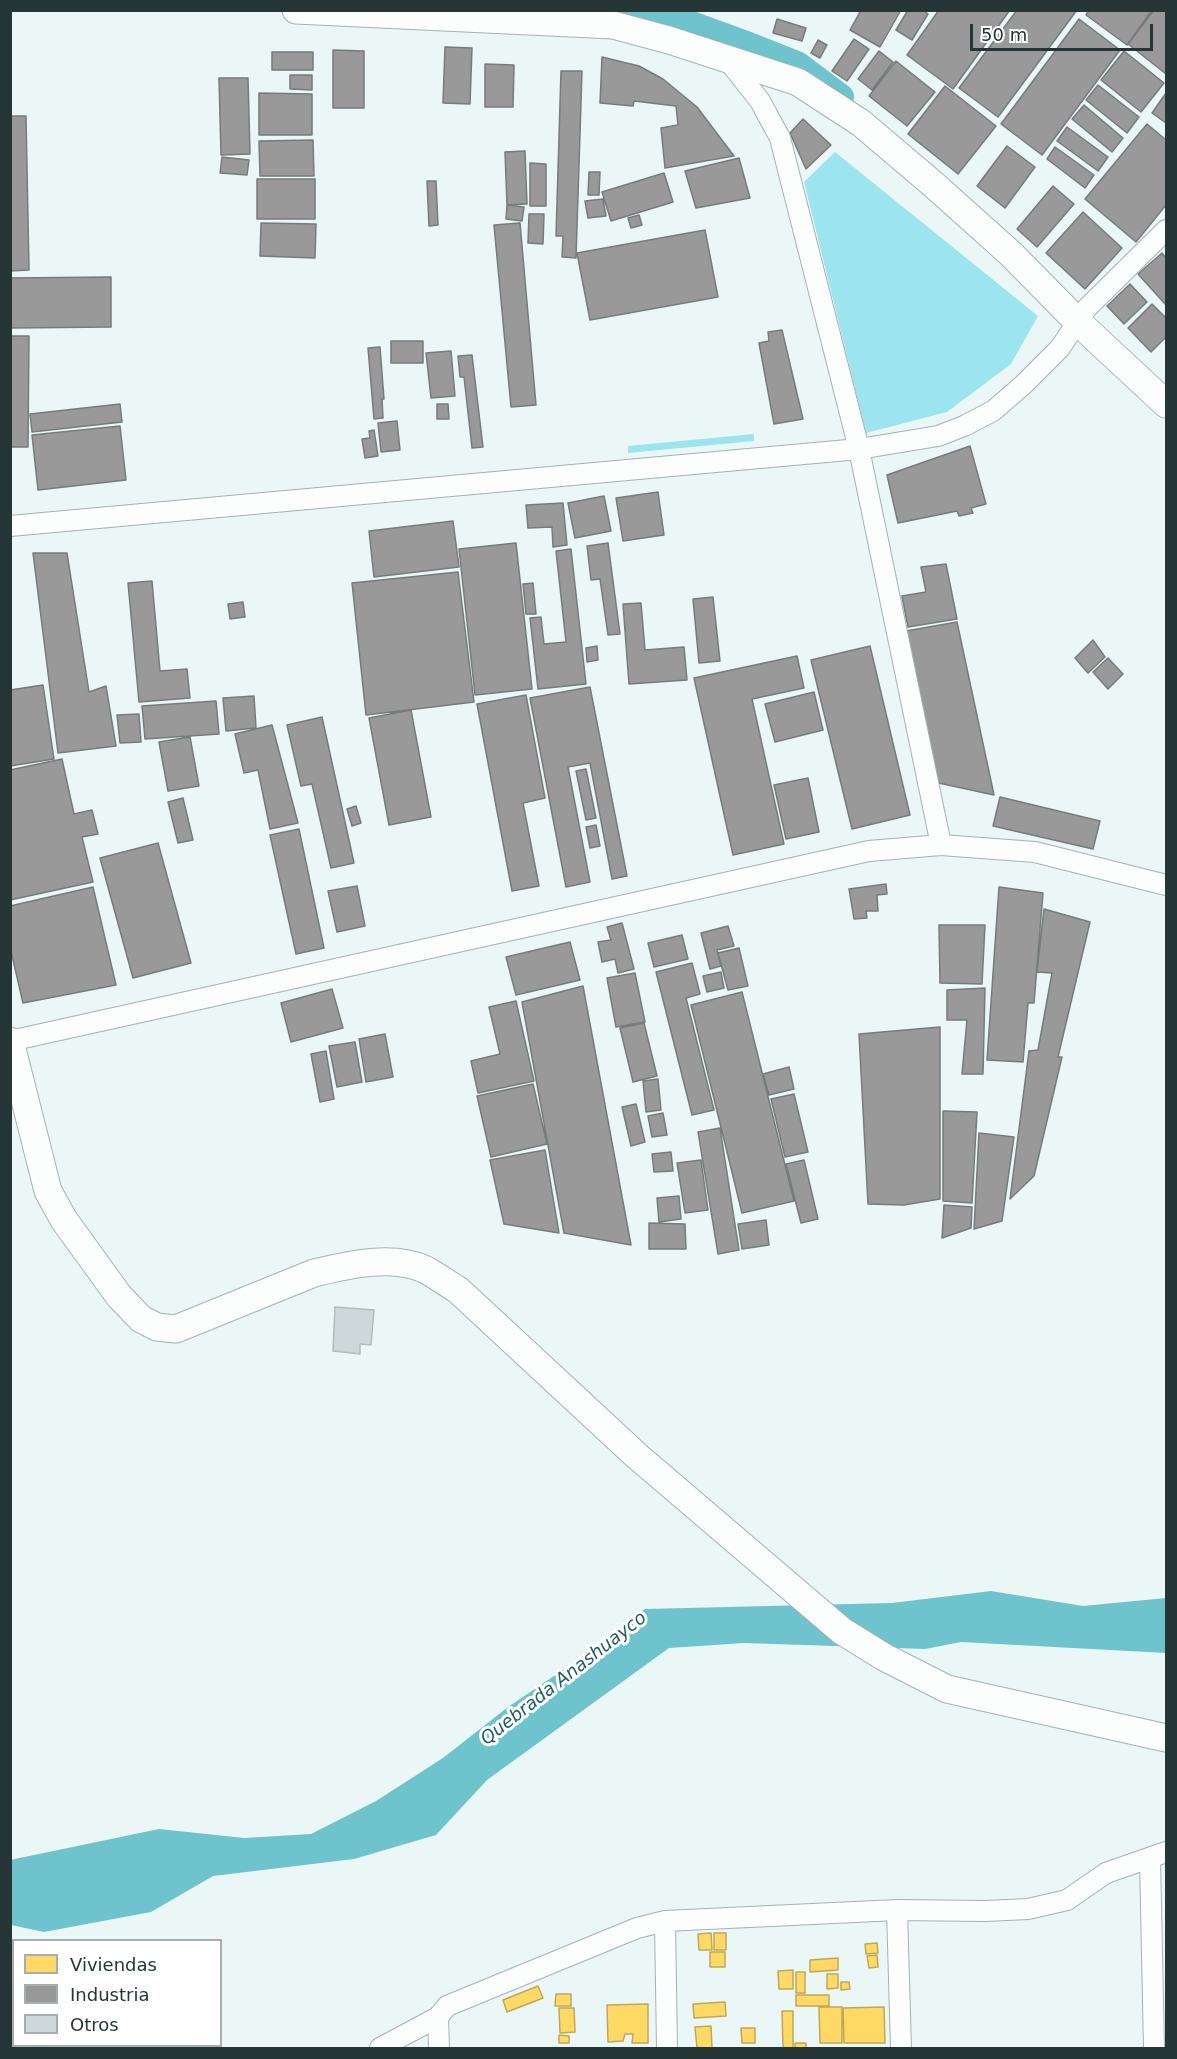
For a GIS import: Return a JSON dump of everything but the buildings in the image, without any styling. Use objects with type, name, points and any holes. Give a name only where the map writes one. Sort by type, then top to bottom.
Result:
[{"type":"street","points":[[296,10],[613,26],[669,39],[798,82],[861,123],[934,185],[1011,254],[1078,322],[1167,404]]},
{"type":"street","points":[[727,59],[760,101],[780,138],[859,449],[941,845]]},
{"type":"street","points":[[10,525],[859,449],[938,436],[993,411],[1023,386],[1060,348],[1086,309],[1167,230]]},
{"type":"street","points":[[1167,885],[1035,852],[941,845],[869,850],[10,1041],[48,1191],[64,1220],[118,1296],[141,1319],[157,1327],[176,1329],[304,1277],[338,1267],[398,1263],[425,1269],[458,1290],[637,1456],[842,1631],[884,1657],[947,1689],[1167,1738]]},
{"type":"street","points":[[380,2049],[438,2017],[447,2006],[637,1928],[665,1921],[897,1910],[1028,1909],[1067,1899],[1106,1873],[1158,1855],[1154,2049]]},
{"type":"street","points":[[897,1910],[901,2049]]},
{"type":"street","points":[[665,1921],[667,2049]]},
{"type":"street","points":[[438,2017],[439,2049]]},
{"type":"shaded area","points":[[835,152],[1038,316],[1011,364],[947,412],[866,433],[804,182]]},
{"type":"shaded area","points":[[754,434],[754,441],[628,453],[628,446]]},
{"type":"water","name":"Quebrada Anashuayco","points":[[991,1591],[1083,1606],[1166,1598],[1166,1653],[961,1642],[925,1649],[744,1643],[669,1648],[487,1780],[436,1835],[354,1859],[213,1876],[151,1912],[44,1932],[11,1925],[10,1860],[159,1829],[244,1838],[311,1834],[376,1801],[443,1758],[508,1707],[588,1653],[645,1609],[892,1603]]},
{"type":"waterway","points":[[621,10],[672,17],[749,45],[797,64],[841,97]]}]
